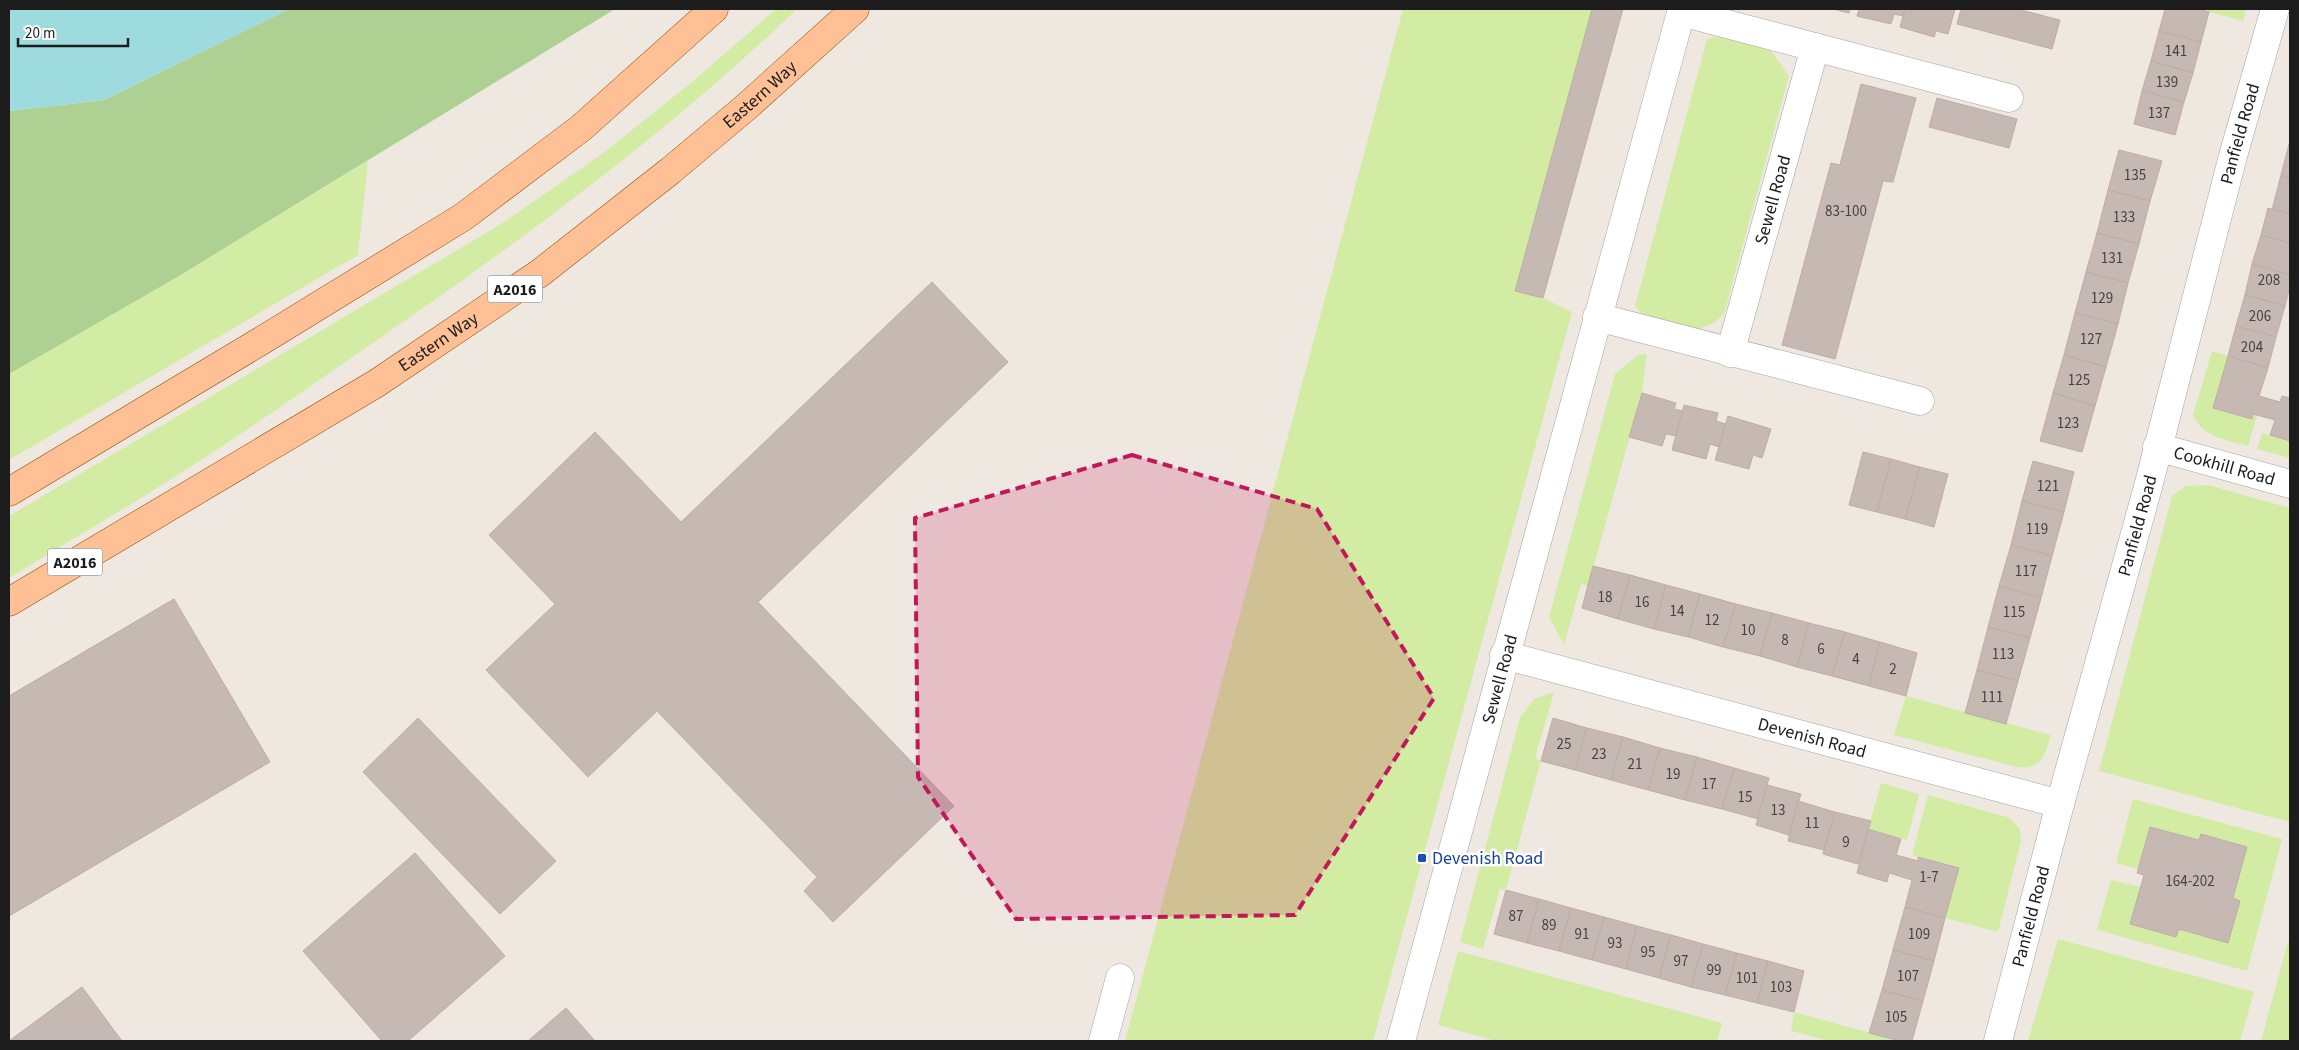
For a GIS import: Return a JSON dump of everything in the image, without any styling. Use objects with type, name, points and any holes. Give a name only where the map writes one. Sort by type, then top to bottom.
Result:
[{"type":"main road","points":[[9,492],[253,346],[463,217],[581,128],[714,9]]},
{"type":"main road","name":"Eastern Way","points":[[9,602],[377,383],[540,273],[685,158],[855,9]]},
{"type":"street","name":"Panfield Road","points":[[1998,1041],[2233,156],[2275,9]]},
{"type":"street","name":"Sewell Road","points":[[1401,1041],[1504,656],[1681,10],[2009,98]]},
{"type":"street","name":"Sewell Road","points":[[1730,353],[1815,47]]},
{"type":"street","points":[[1597,317],[1920,401]]},
{"type":"street","name":"Cookhill Road","points":[[2157,447],[2290,484]]},
{"type":"street","name":"Devenish Road","points":[[1504,656],[2060,804]]},
{"type":"street","points":[[1103,1041],[1120,978]]},
{"type":"highlighted area","points":[[1132,455],[1317,509],[1434,698],[1295,915],[1016,919],[918,777],[915,518]]},
{"type":"green space","points":[[289,9],[615,9],[179,276],[9,374],[9,111],[104,100]]},
{"type":"green space","points":[[776,9],[797,9],[756,48],[670,122],[581,193],[443,294],[258,422],[150,492],[9,578],[9,516],[501,224],[602,154],[692,82]]},
{"type":"green space","points":[[1403,9],[1592,9],[1515,290],[1543,298],[1572,312],[1373,1041],[1125,1041]]},
{"type":"green space","points":[[2205,9],[2246,9],[2243,21],[2209,12]]},
{"type":"green space","points":[[1720,36],[1771,51],[1789,76],[1724,314],[1714,323],[1696,330],[1642,314],[1635,306],[1707,39]]},
{"type":"green space","points":[[368,161],[358,255],[9,460],[9,374],[179,276]]},
{"type":"green space","points":[[2212,351],[2228,356],[2213,408],[2252,419],[2253,414],[2257,415],[2248,446],[2216,437],[2203,429],[2193,415]]},
{"type":"green space","points":[[1647,354],[1642,393],[1588,586],[1581,584],[1564,645],[1549,617],[1615,374],[1638,355]]},
{"type":"green space","points":[[2262,433],[2290,441],[2290,458],[2257,449]]},
{"type":"green space","points":[[2208,485],[2290,508],[2290,822],[2099,771],[2172,496],[2186,486]]},
{"type":"green space","points":[[1554,692],[1535,758],[1541,761],[1506,890],[1500,889],[1483,949],[1460,942],[1520,718],[1534,699]]},
{"type":"green space","points":[[1906,696],[2051,735],[2047,749],[2041,760],[2032,766],[2017,767],[1894,735]]},
{"type":"green space","points":[[1881,783],[1919,794],[1907,840],[1868,829]]},
{"type":"green space","points":[[1928,795],[2010,818],[2020,829],[2021,841],[1998,932],[1945,918],[1959,869],[1912,855]]},
{"type":"green space","points":[[2133,799],[2282,839],[2247,971],[2097,930],[2111,880],[2141,887],[2131,924],[2176,937],[2179,929],[2228,943],[2239,901],[2233,898],[2247,847],[2201,834],[2199,840],[2151,827],[2138,869],[2116,863]]},
{"type":"green space","points":[[2290,934],[2290,1041],[2261,1041]]},
{"type":"green space","points":[[2058,939],[2254,992],[2240,1041],[2028,1041]]},
{"type":"green space","points":[[1458,951],[1722,1023],[1717,1041],[1496,1041],[1438,1025]]},
{"type":"green space","points":[[1794,1012],[1900,1041],[1829,1041],[1791,1031]]},
{"type":"water","points":[[9,9],[289,9],[104,100],[9,111]]},
{"type":"building","points":[[1592,9],[1623,9],[1543,298],[1515,291]]},
{"type":"building","points":[[1833,9],[1850,9],[1849,13]]},
{"type":"building","points":[[1859,9],[1905,9],[1903,16],[1894,14],[1891,24],[1857,16]]},
{"type":"building","points":[[1905,9],[1955,9],[1948,34],[1936,31],[1934,37],[1900,27]]},
{"type":"building","points":[[1961,9],[2017,9],[2060,20],[2052,49],[1957,24]]},
{"type":"building","points":[[2165,9],[2199,9],[2209,12],[2201,42],[2159,31]]},
{"type":"building","points":[[2159,31],[2201,42],[2193,73],[2151,61]]},
{"type":"building","points":[[2151,61],[2193,73],[2184,102],[2142,91]]},
{"type":"building","points":[[1861,84],[1916,98],[1893,182],[1883,181],[1835,359],[1782,345],[1831,163],[1840,165]]},
{"type":"building","points":[[2142,91],[2184,102],[2175,135],[2134,124]]},
{"type":"building","points":[[1937,98],[2017,119],[2009,148],[1929,127]]},
{"type":"building","points":[[2290,144],[2290,178],[2281,175]]},
{"type":"building","points":[[2119,150],[2162,161],[2150,201],[2108,190]]},
{"type":"building","points":[[2281,175],[2290,178],[2290,214],[2272,210]]},
{"type":"building","points":[[2108,190],[2150,201],[2139,244],[2097,233]]},
{"type":"building","points":[[2268,208],[2290,214],[2290,243],[2261,235]]},
{"type":"building","points":[[2097,233],[2139,244],[2128,283],[2086,272]]},
{"type":"building","points":[[2261,235],[2290,243],[2290,275],[2252,264]]},
{"type":"building","points":[[2252,264],[2290,275],[2290,286],[2285,306],[2245,295]]},
{"type":"building","points":[[2086,272],[2128,283],[2118,324],[2075,313]]},
{"type":"building","points":[[932,282],[1008,362],[758,602],[954,806],[833,922],[804,891],[817,877],[657,711],[588,777],[486,670],[555,604],[489,535],[595,432],[681,522]]},
{"type":"building","points":[[2245,295],[2285,306],[2276,337],[2236,326]]},
{"type":"building","points":[[2075,313],[2118,324],[2106,367],[2064,355]]},
{"type":"building","points":[[2236,326],[2276,337],[2268,368],[2228,356]]},
{"type":"building","points":[[2064,355],[2106,367],[2095,406],[2053,393]]},
{"type":"building","points":[[2228,356],[2268,368],[2259,396],[2280,402],[2282,396],[2290,398],[2290,441],[2270,435],[2275,420],[2253,414],[2252,419],[2213,408]]},
{"type":"building","points":[[1642,393],[1676,403],[1674,409],[1683,411],[1676,436],[1666,434],[1662,446],[1629,437]]},
{"type":"building","points":[[2053,393],[2095,406],[2082,452],[2040,441]]},
{"type":"building","points":[[1684,405],[1718,413],[1716,421],[1726,424],[1719,447],[1710,444],[1706,459],[1672,450]]},
{"type":"building","points":[[1728,416],[1771,429],[1762,458],[1753,455],[1749,469],[1715,460]]},
{"type":"building","points":[[1863,452],[1891,459],[1877,512],[1849,505]]},
{"type":"building","points":[[1891,459],[1920,467],[1905,519],[1877,512]]},
{"type":"building","points":[[2033,461],[2074,472],[2064,512],[2022,501]]},
{"type":"building","points":[[1920,467],[1948,474],[1934,527],[1905,519]]},
{"type":"building","points":[[2022,501],[2064,512],[2052,556],[2011,545]]},
{"type":"building","points":[[2011,545],[2052,556],[2041,598],[1999,586]]},
{"type":"building","points":[[1593,566],[1630,575],[1618,619],[1582,608]]},
{"type":"building","points":[[1630,575],[1666,585],[1654,629],[1618,619]]},
{"type":"building","points":[[1666,585],[1700,594],[1688,637],[1654,629]]},
{"type":"building","points":[[1999,586],[2041,598],[2030,638],[1988,627]]},
{"type":"building","points":[[1700,594],[1736,604],[1723,647],[1688,637]]},
{"type":"building","points":[[174,599],[270,762],[9,916],[9,696]]},
{"type":"building","points":[[1736,604],[1772,613],[1760,656],[1723,647]]},
{"type":"building","points":[[1772,613],[1809,623],[1797,667],[1760,656]]},
{"type":"building","points":[[1809,623],[1845,632],[1832,676],[1797,667]]},
{"type":"building","points":[[1988,627],[2030,638],[2018,681],[1977,670]]},
{"type":"building","points":[[1845,632],[1880,642],[1869,686],[1832,676]]},
{"type":"building","points":[[1880,642],[1917,653],[1906,696],[1869,686]]},
{"type":"building","points":[[1977,670],[2018,681],[2006,724],[1965,713]]},
{"type":"building","points":[[418,718],[556,861],[500,914],[363,772]]},
{"type":"building","points":[[1553,718],[1587,728],[1575,770],[1541,761]]},
{"type":"building","points":[[1587,728],[1623,737],[1611,780],[1575,770]]},
{"type":"building","points":[[1623,737],[1660,748],[1648,790],[1611,780]]},
{"type":"building","points":[[1660,748],[1697,757],[1685,800],[1648,790]]},
{"type":"building","points":[[1697,757],[1734,768],[1722,809],[1685,800]]},
{"type":"building","points":[[1734,768],[1769,778],[1758,819],[1722,809]]},
{"type":"building","points":[[1767,785],[1801,794],[1789,835],[1756,825]]},
{"type":"building","points":[[1798,801],[1835,812],[1824,850],[1788,841]]},
{"type":"building","points":[[1835,812],[1871,821],[1858,864],[1823,854]]},
{"type":"building","points":[[2150,827],[2199,840],[2201,834],[2247,847],[2233,898],[2240,901],[2228,943],[2179,929],[2176,937],[2130,924],[2144,875],[2137,873]]},
{"type":"building","points":[[1868,829],[1901,839],[1896,855],[1918,861],[1918,857],[1959,868],[1945,918],[1905,907],[1912,880],[1889,873],[1887,882],[1857,873]]},
{"type":"building","points":[[415,853],[505,956],[408,1041],[382,1041],[303,951]]},
{"type":"building","points":[[1506,890],[1539,899],[1527,943],[1494,934]]},
{"type":"building","points":[[1539,899],[1571,908],[1559,951],[1527,943]]},
{"type":"building","points":[[1905,907],[1945,918],[1934,961],[1893,950]]},
{"type":"building","points":[[1571,908],[1604,917],[1592,960],[1559,951]]},
{"type":"building","points":[[1604,917],[1637,926],[1626,969],[1592,960]]},
{"type":"building","points":[[1637,926],[1671,935],[1659,978],[1626,969]]},
{"type":"building","points":[[1671,935],[1703,944],[1691,987],[1659,978]]},
{"type":"building","points":[[1703,944],[1737,953],[1725,995],[1691,987]]},
{"type":"building","points":[[1893,950],[1934,961],[1923,1001],[1882,990]]},
{"type":"building","points":[[1737,953],[1768,961],[1757,1003],[1725,995]]},
{"type":"building","points":[[1768,961],[1804,971],[1794,1012],[1757,1003]]},
{"type":"building","points":[[82,987],[122,1041],[9,1041]]},
{"type":"building","points":[[1882,990],[1923,1001],[1912,1041],[1900,1041],[1869,1033]]},
{"type":"building","points":[[566,1008],[595,1041],[528,1041]]},
{"type":"place","name":"Devenish Road","points":[[1422,858]]}]
